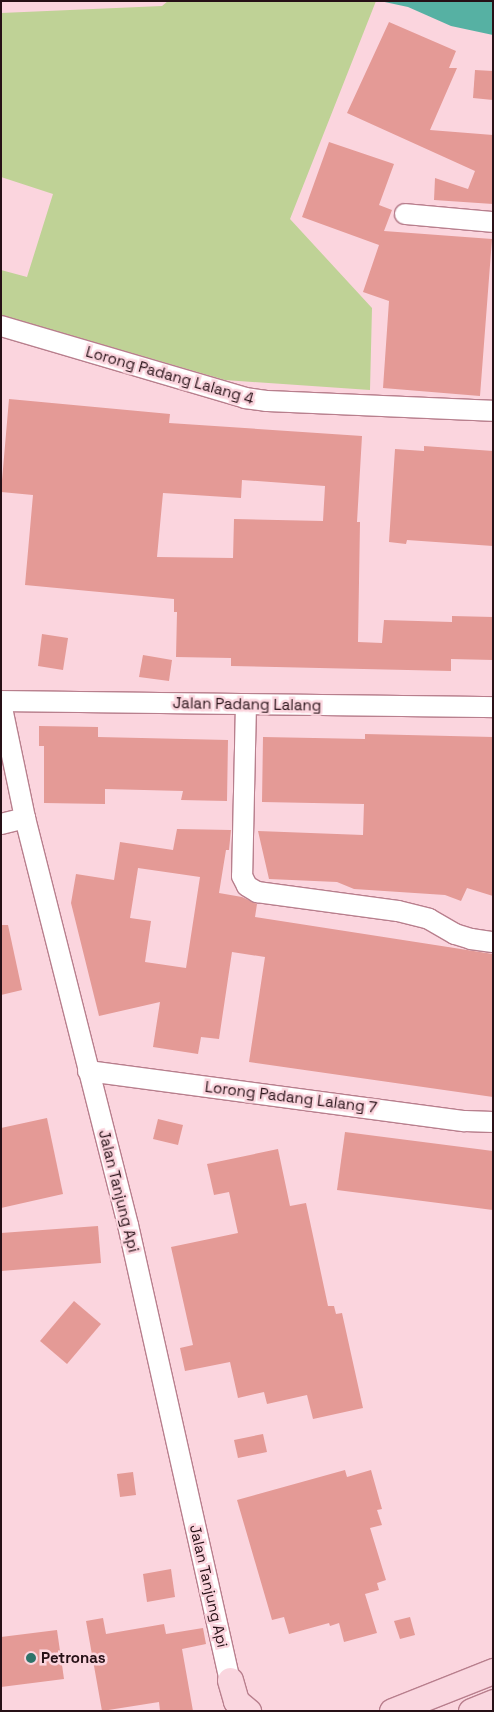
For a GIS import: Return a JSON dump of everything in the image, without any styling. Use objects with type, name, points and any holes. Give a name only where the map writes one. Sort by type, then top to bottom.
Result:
[{"type":"main road","points":[[392,1711],[493,1671]]},
{"type":"main road","points":[[222,1711],[230,1680]]},
{"type":"main road","points":[[230,1680],[236,1701],[248,1711]]},
{"type":"main road","points":[[471,1711],[493,1702]]},
{"type":"street","points":[[405,214],[493,222]]},
{"type":"street","name":"Lorong Padang Lalang 4","points":[[1,326],[245,398],[266,401],[493,411]]},
{"type":"street","name":"Jalan Padang Lalang","points":[[1,702],[493,706]]},
{"type":"street","name":"Jalan Tanjung Api","points":[[1,702],[24,818],[128,1225],[230,1680]]},
{"type":"street","points":[[246,704],[242,876],[247,886],[257,892],[398,911],[429,919],[463,936],[493,942]]},
{"type":"street","points":[[1,824],[24,818]]},
{"type":"street","name":"Lorong Padang Lalang 7","points":[[88,1071],[465,1121],[493,1122]]},
{"type":"shaded area","points":[[168,1],[376,1],[290,219],[372,308],[370,390],[225,380],[1,315],[1,270],[27,277],[53,194],[1,177],[1,13],[162,6]]},
{"type":"shaded area","points":[[380,1],[493,1],[493,35],[451,26],[408,7]]},
{"type":"building","points":[[389,22],[456,51],[449,68],[457,68],[430,130],[493,135],[493,204],[434,200],[435,178],[468,189],[475,171],[347,113]]},
{"type":"building","points":[[475,70],[493,71],[493,100],[473,98]]},
{"type":"building","points":[[329,142],[394,164],[379,205],[392,210],[384,231],[492,239],[480,396],[383,388],[389,301],[363,292],[379,245],[302,217]]},
{"type":"building","points":[[9,399],[170,414],[169,423],[362,436],[357,522],[360,522],[358,642],[382,643],[384,620],[452,622],[452,616],[493,617],[493,660],[451,659],[451,671],[231,666],[231,658],[176,657],[177,612],[174,612],[174,599],[25,585],[33,495],[1,492]],"holes":[[[242,480],[325,486],[323,521],[234,519],[233,558],[157,557],[163,493],[241,498]]]},
{"type":"building","points":[[424,446],[493,451],[493,546],[407,540],[406,544],[389,542],[395,449],[424,451]]},
{"type":"building","points":[[42,634],[68,638],[63,670],[38,666]]},
{"type":"building","points":[[143,655],[172,660],[169,681],[139,677]]},
{"type":"building","points":[[39,726],[98,727],[98,737],[228,740],[227,801],[181,800],[183,791],[105,789],[105,804],[44,803],[44,746],[39,746]]},
{"type":"building","points":[[365,734],[493,737],[493,896],[467,888],[461,901],[445,895],[354,889],[337,882],[269,879],[258,831],[363,835],[364,804],[262,802],[263,737],[365,739]]},
{"type":"building","points":[[177,829],[231,830],[229,850],[226,850],[219,893],[242,897],[257,904],[255,917],[493,954],[493,1097],[249,1062],[265,957],[232,952],[219,1039],[201,1037],[198,1054],[153,1047],[160,1002],[99,1016],[71,903],[76,874],[114,880],[120,842],[173,850]],"holes":[[[138,868],[200,877],[186,968],[145,962],[151,921],[130,918]]]},
{"type":"building","points":[[1,925],[8,925],[22,990],[1,995]]},
{"type":"building","points":[[47,1118],[63,1194],[1,1208],[1,1128]]},
{"type":"building","points":[[158,1119],[183,1125],[178,1145],[153,1139]]},
{"type":"building","points":[[345,1132],[493,1151],[493,1210],[337,1190]]},
{"type":"building","points":[[278,1149],[290,1206],[306,1203],[328,1306],[334,1306],[336,1314],[342,1313],[363,1408],[313,1419],[307,1395],[267,1404],[264,1392],[238,1398],[230,1362],[185,1371],[180,1348],[193,1345],[171,1247],[238,1233],[229,1192],[214,1195],[207,1164]]},
{"type":"building","points":[[98,1226],[101,1263],[1,1271],[1,1233]]},
{"type":"building","points":[[74,1301],[101,1324],[67,1364],[40,1341]]},
{"type":"building","points":[[263,1434],[267,1452],[238,1458],[234,1440]]},
{"type":"building","points":[[345,1470],[347,1477],[371,1470],[382,1509],[377,1510],[382,1525],[370,1528],[386,1580],[377,1583],[379,1590],[365,1594],[377,1633],[344,1642],[339,1623],[330,1626],[329,1623],[289,1634],[284,1617],[272,1620],[237,1500]]},
{"type":"building","points":[[133,1472],[136,1495],[120,1497],[117,1474]]},
{"type":"building","points":[[171,1569],[175,1597],[147,1602],[143,1574]]},
{"type":"building","points":[[410,1617],[415,1635],[400,1639],[394,1621]]},
{"type":"building","points":[[103,1618],[106,1634],[164,1624],[166,1634],[203,1628],[206,1644],[182,1649],[193,1711],[160,1711],[159,1702],[102,1711],[86,1621]]},
{"type":"building","name":"Petronas","points":[[57,1630],[64,1679],[1,1687],[1,1637]]},
{"type":"place","name":"Petronas","points":[[31,1658]]}]
